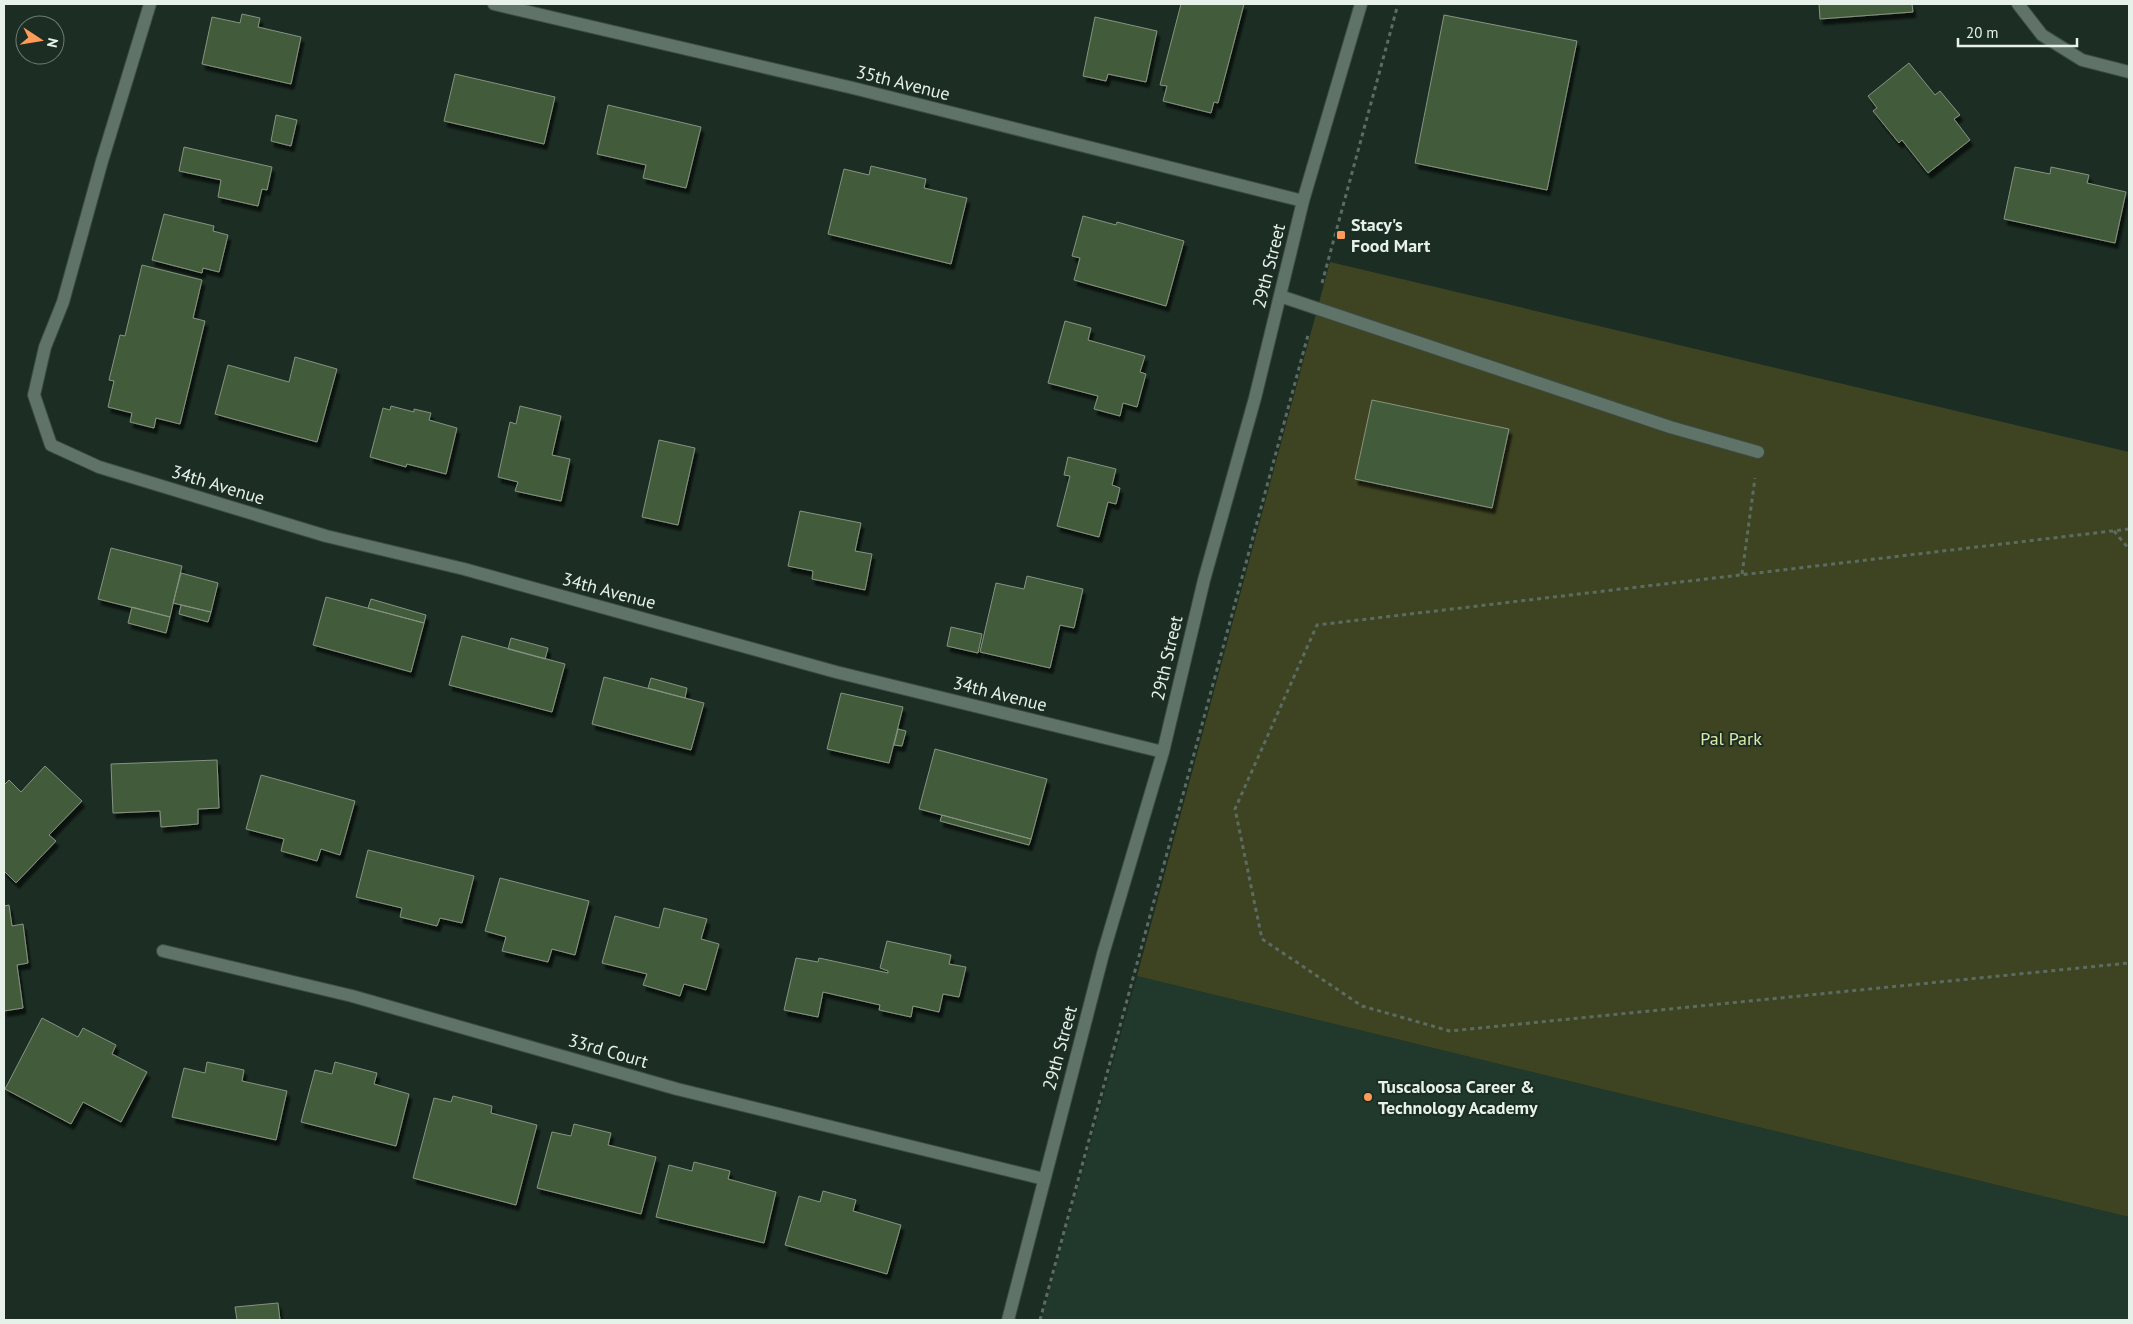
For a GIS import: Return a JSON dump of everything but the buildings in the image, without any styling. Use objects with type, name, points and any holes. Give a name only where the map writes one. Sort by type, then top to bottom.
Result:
[{"type":"street","name":"34th Avenue","points":[[150,4],[102,160],[63,302],[44,347],[34,396],[51,445],[99,466],[326,536],[464,569],[836,672],[1163,752]]},
{"type":"street","name":"35th Avenue","points":[[494,4],[853,88],[1303,201]]},
{"type":"street","name":"29th Street","points":[[1008,1320],[1103,954],[1163,752],[1204,580],[1255,398],[1303,201],[1361,4]]},
{"type":"street","points":[[2018,4],[2042,35],[2082,60],[2129,72]]},
{"type":"street","points":[[1280,296],[1670,427],[1758,452]]},
{"type":"street","name":"33rd Court","points":[[163,951],[352,996],[677,1089],[1044,1179]]},
{"type":"path","points":[[1040,1320],[1398,4]]},
{"type":"path","points":[[1742,574],[1758,452]]},
{"type":"path","points":[[2129,529],[1317,625],[1235,809],[1262,939],[1362,1006],[1450,1031],[2129,963]]},
{"type":"path","points":[[2114,531],[2129,549]]},
{"type":"shaded area","name":"Tuscaloosa Career & Technology Academy","points":[[1137,976],[2129,1217],[2129,1320],[1041,1320]]},
{"type":"green space","name":"Pal Park","points":[[1330,262],[2129,452],[2129,1217],[1137,976]]},
{"type":"place","name":"Stacy's Food Mart","points":[[1341,235]]},
{"type":"place","name":"Tuscaloosa Career & Technology Academy","points":[[1368,1097]]}]
